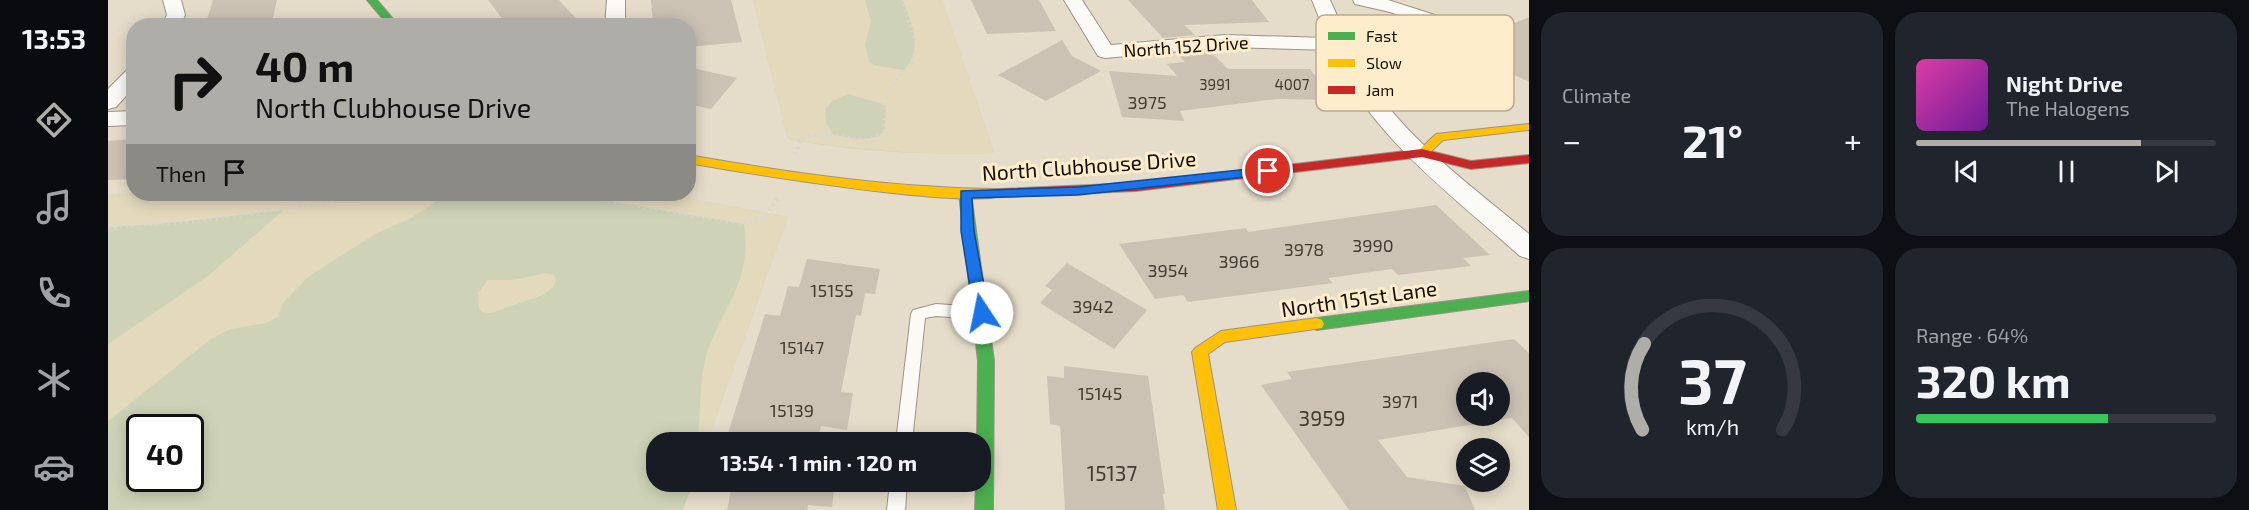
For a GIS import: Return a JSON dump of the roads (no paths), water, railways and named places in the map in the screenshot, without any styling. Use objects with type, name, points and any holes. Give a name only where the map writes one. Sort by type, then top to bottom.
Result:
[{"type":"street","points":[[172,0],[176,15],[174,18]]},
{"type":"street","points":[[372,0],[388,18]]},
{"type":"street","points":[[615,18],[616,0]]},
{"type":"street","name":"North 152 Drive","points":[[1073,0],[1105,52],[1225,41],[1316,43]]},
{"type":"street","points":[[1321,0],[1327,15]]},
{"type":"street","points":[[1362,0],[1395,7],[1417,15]]},
{"type":"street","points":[[108,102],[126,83]]},
{"type":"street","points":[[1381,111],[1422,153],[1529,249]]},
{"type":"street","points":[[108,119],[126,118]]},
{"type":"street","name":"North Clubhouse Drive","points":[[1422,153],[1440,137],[1529,127]]},
{"type":"street","name":"North Clubhouse Drive","points":[[696,160],[826,183],[965,194],[1136,187],[1422,153],[1471,165],[1529,159]]},
{"type":"street","points":[[965,194],[968,231],[982,313],[987,390],[984,510]]},
{"type":"street","name":"North 151st Lane","points":[[1227,510],[1200,352],[1221,337],[1529,296]]},
{"type":"lane","points":[[905,432],[918,314],[936,310],[982,313]]},
{"type":"lane","points":[[896,510],[898,492]]}]
